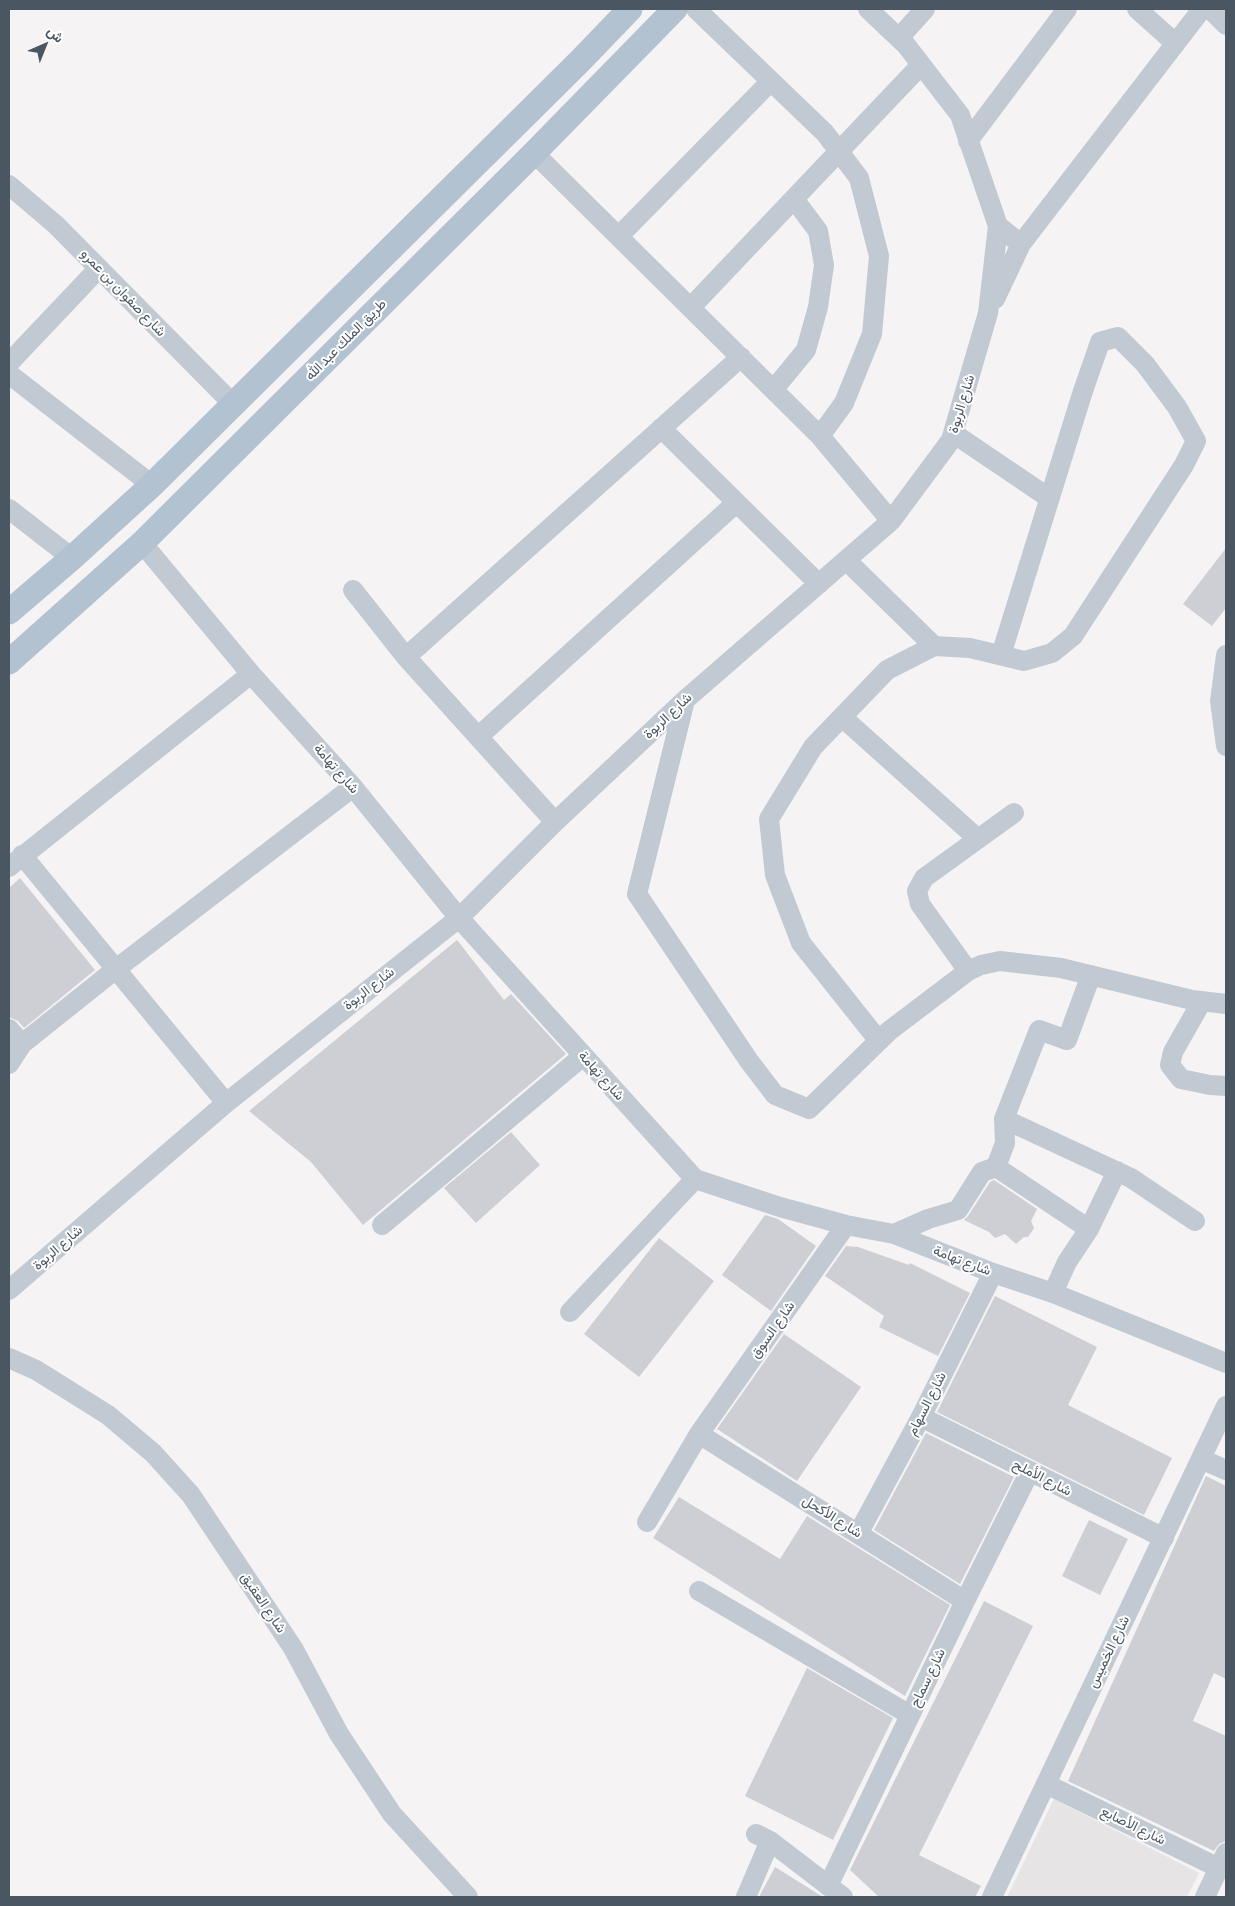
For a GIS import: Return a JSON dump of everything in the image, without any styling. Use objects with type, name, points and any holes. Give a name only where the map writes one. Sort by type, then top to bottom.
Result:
[{"type":"main road","points":[[9,612],[152,485],[580,61],[630,9]]},
{"type":"main road","name":"طريق الملك عبد الله","points":[[9,662],[142,543],[534,154],[674,9]]},
{"type":"street","points":[[696,9],[825,132],[859,178],[879,256],[872,334],[844,403],[820,436]]},
{"type":"street","name":"شارع الربوة","points":[[9,1290],[226,1102],[459,918],[555,822],[685,700],[891,521],[951,440],[988,313],[998,226],[960,115],[898,38],[868,9]]},
{"type":"street","points":[[898,38],[925,9]]},
{"type":"street","points":[[968,141],[1067,9]]},
{"type":"street","points":[[1136,9],[1175,43]]},
{"type":"street","points":[[988,313],[1021,244],[1202,9]]},
{"type":"street","points":[[1210,9],[1226,25]]},
{"type":"street","points":[[691,307],[921,65]]},
{"type":"street","points":[[619,236],[771,81]]},
{"type":"street","points":[[534,154],[820,436],[891,521]]},
{"type":"street","name":"شارع صفوان بن عمرو","points":[[9,185],[56,225],[234,405]]},
{"type":"street","points":[[774,389],[806,350],[818,307],[824,265],[818,231],[794,199]]},
{"type":"street","points":[[998,226],[1021,244]]},
{"type":"street","points":[[9,363],[99,268]]},
{"type":"street","points":[[880,1040],[801,943],[775,875],[770,819],[813,747],[887,670],[934,646],[970,648],[1024,661],[1052,653],[1073,636],[1155,511],[1184,465],[1196,441],[1177,407],[1145,364],[1118,337],[1100,342],[1049,498],[1001,655]]},
{"type":"street","points":[[406,657],[741,357]]},
{"type":"street","points":[[9,374],[152,485]]},
{"type":"street","points":[[661,428],[819,584]]},
{"type":"street","points":[[953,433],[1049,498]]},
{"type":"street","points":[[479,736],[736,503]]},
{"type":"street","points":[[9,509],[72,558]]},
{"type":"street","name":"شارع تهامة","points":[[142,543],[251,674],[353,787],[459,918],[695,1180],[780,1207],[846,1225],[894,1234],[993,1273],[1053,1293],[1226,1363]]},
{"type":"street","points":[[846,560],[934,646]]},
{"type":"street","points":[[353,590],[406,657],[555,822]]},
{"type":"street","points":[[1226,655],[1220,701],[1226,746]]},
{"type":"street","points":[[226,1102],[116,969],[16,861],[251,674]]},
{"type":"street","points":[[685,700],[637,894],[748,1062],[775,1095],[809,1109],[880,1040],[968,971],[981,965],[1000,961],[1062,968],[1192,1000],[1226,1004]]},
{"type":"street","points":[[842,717],[978,839]]},
{"type":"street","points":[[9,1064],[22,1044],[116,969],[353,787]]},
{"type":"street","points":[[968,971],[920,904],[917,890],[924,878],[1014,813]]},
{"type":"street","points":[[894,1234],[958,1210],[982,1172],[996,1167],[1005,1143],[1004,1119],[1039,1030],[1067,1040],[1090,975]]},
{"type":"street","points":[[1202,1001],[1173,1052],[1170,1065],[1181,1079],[1226,1086]]},
{"type":"street","points":[[9,1029],[22,1044]]},
{"type":"street","points":[[382,1226],[583,1056]]},
{"type":"street","points":[[1004,1119],[1131,1178],[1195,1220]]},
{"type":"street","points":[[996,1167],[1088,1229]]},
{"type":"street","points":[[1053,1293],[1067,1262],[1088,1229],[1117,1171]]},
{"type":"street","points":[[570,1312],[695,1180]]},
{"type":"street","name":"شارع السوق","points":[[647,1522],[699,1434],[846,1225]]},
{"type":"street","name":"شارع السهام","points":[[858,1534],[921,1417],[993,1273]]},
{"type":"street","name":"شارع العقيق","points":[[9,1358],[36,1370],[108,1416],[153,1453],[191,1495],[294,1648],[340,1734],[392,1814],[468,1897]]},
{"type":"street","name":"شارع الخميس","points":[[992,1897],[1226,1406]]},
{"type":"street","name":"شارع الأملح","points":[[921,1417],[1164,1538]]},
{"type":"street","name":"شارع الأكحل","points":[[699,1434],[965,1601]]},
{"type":"street","points":[[1201,1459],[1226,1470]]},
{"type":"street","name":"شارع سماح","points":[[835,1891],[910,1715],[1030,1471]]},
{"type":"street","points":[[699,1591],[910,1715]]},
{"type":"street","name":"شارع الأصابع","points":[[1046,1784],[1223,1860]]},
{"type":"street","points":[[746,1897],[763,1838],[835,1891]]},
{"type":"street","points":[[1205,1897],[1223,1860]]},
{"type":"shaded area","points":[[1054,1799],[1199,1873],[1187,1897],[1007,1897]]},
{"type":"building","points":[[1226,548],[1226,608],[1212,626],[1183,604]]},
{"type":"building","points":[[20,878],[95,970],[24,1028],[18,1021],[9,1017],[9,888]]},
{"type":"building","points":[[457,940],[504,1000],[511,994],[566,1054],[363,1225],[311,1162],[249,1111]]},
{"type":"building","points":[[511,1132],[540,1165],[476,1223],[444,1188]]},
{"type":"building","points":[[994,1180],[1037,1209],[1031,1221],[1034,1228],[1028,1237],[1024,1237],[1016,1244],[1005,1234],[995,1238],[989,1232],[964,1220],[990,1182]]},
{"type":"building","points":[[765,1215],[778,1219],[816,1246],[771,1311],[722,1275]]},
{"type":"building","points":[[659,1238],[714,1281],[639,1377],[584,1334]]},
{"type":"building","points":[[846,1246],[858,1247],[909,1265],[910,1263],[970,1293],[938,1356],[879,1327],[884,1316],[825,1276]]},
{"type":"building","points":[[995,1296],[1097,1347],[1068,1405],[1172,1458],[1144,1515],[937,1412]]},
{"type":"building","points":[[784,1334],[861,1387],[797,1481],[717,1429]]},
{"type":"building","points":[[926,1433],[1014,1477],[960,1584],[874,1530]]},
{"type":"building","points":[[1206,1476],[1226,1486],[1226,1679],[1214,1673],[1193,1721],[1226,1736],[1226,1841],[1219,1844],[1214,1851],[1068,1781]]},
{"type":"building","points":[[679,1497],[780,1559],[807,1516],[950,1605],[905,1696],[653,1538]]},
{"type":"building","points":[[1089,1520],[1128,1539],[1100,1595],[1062,1576]]},
{"type":"building","points":[[984,1601],[1033,1626],[919,1855],[981,1886],[975,1897],[879,1897],[850,1870]]},
{"type":"building","points":[[807,1668],[893,1718],[833,1840],[745,1796]]},
{"type":"building","points":[[775,1867],[823,1897],[759,1897]]}]
